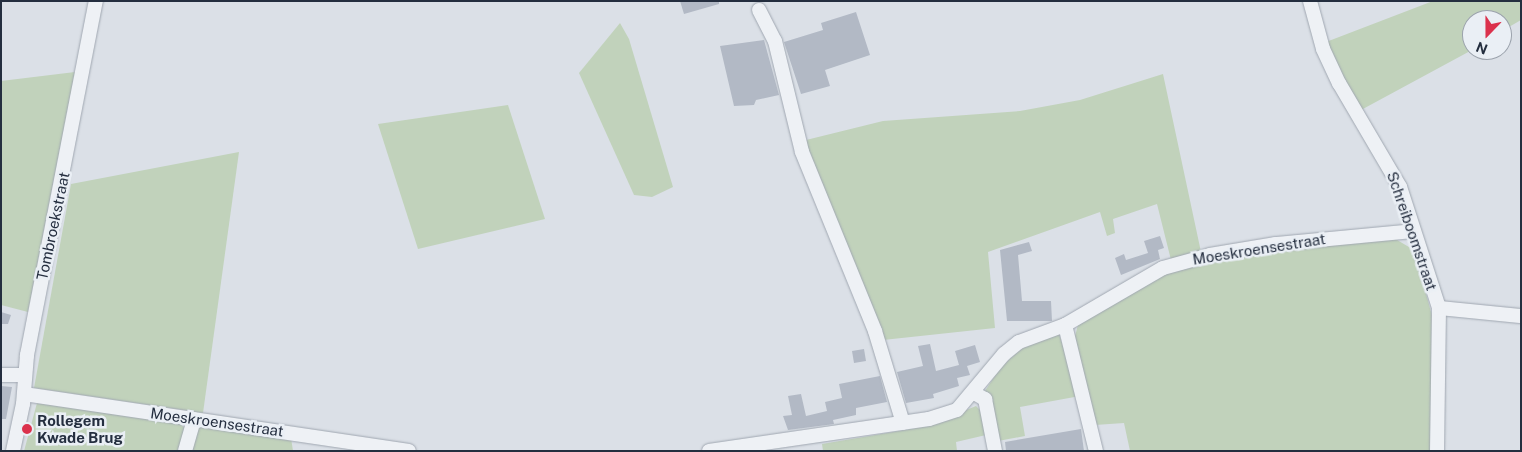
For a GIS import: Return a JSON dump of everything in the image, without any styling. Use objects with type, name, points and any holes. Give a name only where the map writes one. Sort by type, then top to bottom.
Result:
[{"type":"street","name":"Tombroekstraat","points":[[13,451],[24,394],[24,375],[96,1]]},
{"type":"street","name":"Schreiboomstraat","points":[[1310,1],[1323,49],[1339,83],[1396,180],[1438,308],[1437,451]]},
{"type":"street","points":[[759,10],[775,41],[802,152],[875,331],[903,423]]},
{"type":"street","name":"Moeskroensestraat","points":[[709,451],[903,423],[958,410],[974,393],[1004,354],[1019,342],[1065,325],[1162,268],[1210,255],[1349,235],[1413,230]]},
{"type":"street","points":[[1438,308],[1521,316]]},
{"type":"street","points":[[1065,325],[1070,336],[1096,451]]},
{"type":"street","points":[[1,376],[24,375]]},
{"type":"street","points":[[974,393],[985,399],[995,451]]},
{"type":"street","name":"Moeskroensestraat","points":[[24,394],[409,451]]},
{"type":"street","points":[[185,451],[194,419]]},
{"type":"green space","points":[[1433,1],[1521,1],[1521,20],[1512,25],[1512,10],[1462,10],[1462,55],[1361,110],[1337,72],[1326,42]]},
{"type":"green space","points":[[620,23],[629,39],[673,187],[652,197],[634,195],[579,73]]},
{"type":"green space","points":[[75,72],[28,312],[1,305],[1,81]]},
{"type":"green space","points":[[1163,74],[1201,252],[1171,260],[1157,204],[1113,219],[1115,233],[1107,236],[1100,212],[988,252],[995,328],[883,340],[802,141],[883,121],[1020,111],[1080,100]]},
{"type":"green space","points":[[508,105],[545,219],[418,249],[378,124]]},
{"type":"green space","points":[[239,152],[203,413],[34,388],[71,184]]},
{"type":"green space","points":[[1392,237],[1414,250],[1433,319],[1431,451],[1130,451],[1124,423],[1095,425],[1075,336],[1078,325],[1174,269],[1271,248]]},
{"type":"green space","points":[[1059,334],[1080,396],[1020,407],[1025,436],[998,441],[983,394],[1000,368],[1023,347]]},
{"type":"green space","points":[[37,403],[180,424],[186,429],[179,451],[24,451]]},
{"type":"green space","points":[[976,406],[982,412],[986,435],[956,442],[957,451],[823,451],[822,444],[928,426]]},
{"type":"green space","points":[[198,426],[291,438],[293,451],[190,451]]},
{"type":"building","points":[[680,1],[719,1],[719,4],[684,14]]},
{"type":"building","points":[[856,12],[870,55],[825,70],[830,86],[801,94],[784,42],[823,30],[821,23]]},
{"type":"building","points":[[764,40],[779,95],[756,100],[754,105],[734,106],[720,46]]},
{"type":"building","points":[[1160,236],[1164,248],[1158,250],[1160,259],[1121,275],[1115,258],[1124,254],[1126,260],[1148,253],[1144,241]]},
{"type":"building","points":[[1029,242],[1032,251],[1018,255],[1022,301],[1051,301],[1052,321],[1007,321],[1000,250]]},
{"type":"building","points":[[1,312],[11,315],[8,324],[1,324]]},
{"type":"building","points":[[930,344],[936,371],[959,365],[955,351],[975,345],[980,362],[967,366],[970,375],[957,378],[959,386],[933,394],[934,398],[906,403],[897,372],[923,366],[918,346]]},
{"type":"building","points":[[864,349],[866,361],[854,363],[852,351]]},
{"type":"building","points":[[880,376],[887,402],[856,408],[856,415],[833,420],[834,424],[788,430],[783,416],[792,415],[788,396],[801,394],[806,416],[827,411],[825,402],[842,398],[839,384]]},
{"type":"building","points":[[1,386],[12,387],[6,419],[1,419]]},
{"type":"building","points":[[1081,429],[1084,451],[1006,451],[1005,442]]},
{"type":"place","name":"Rollegem Kwade Brug","points":[[27,429]]}]
